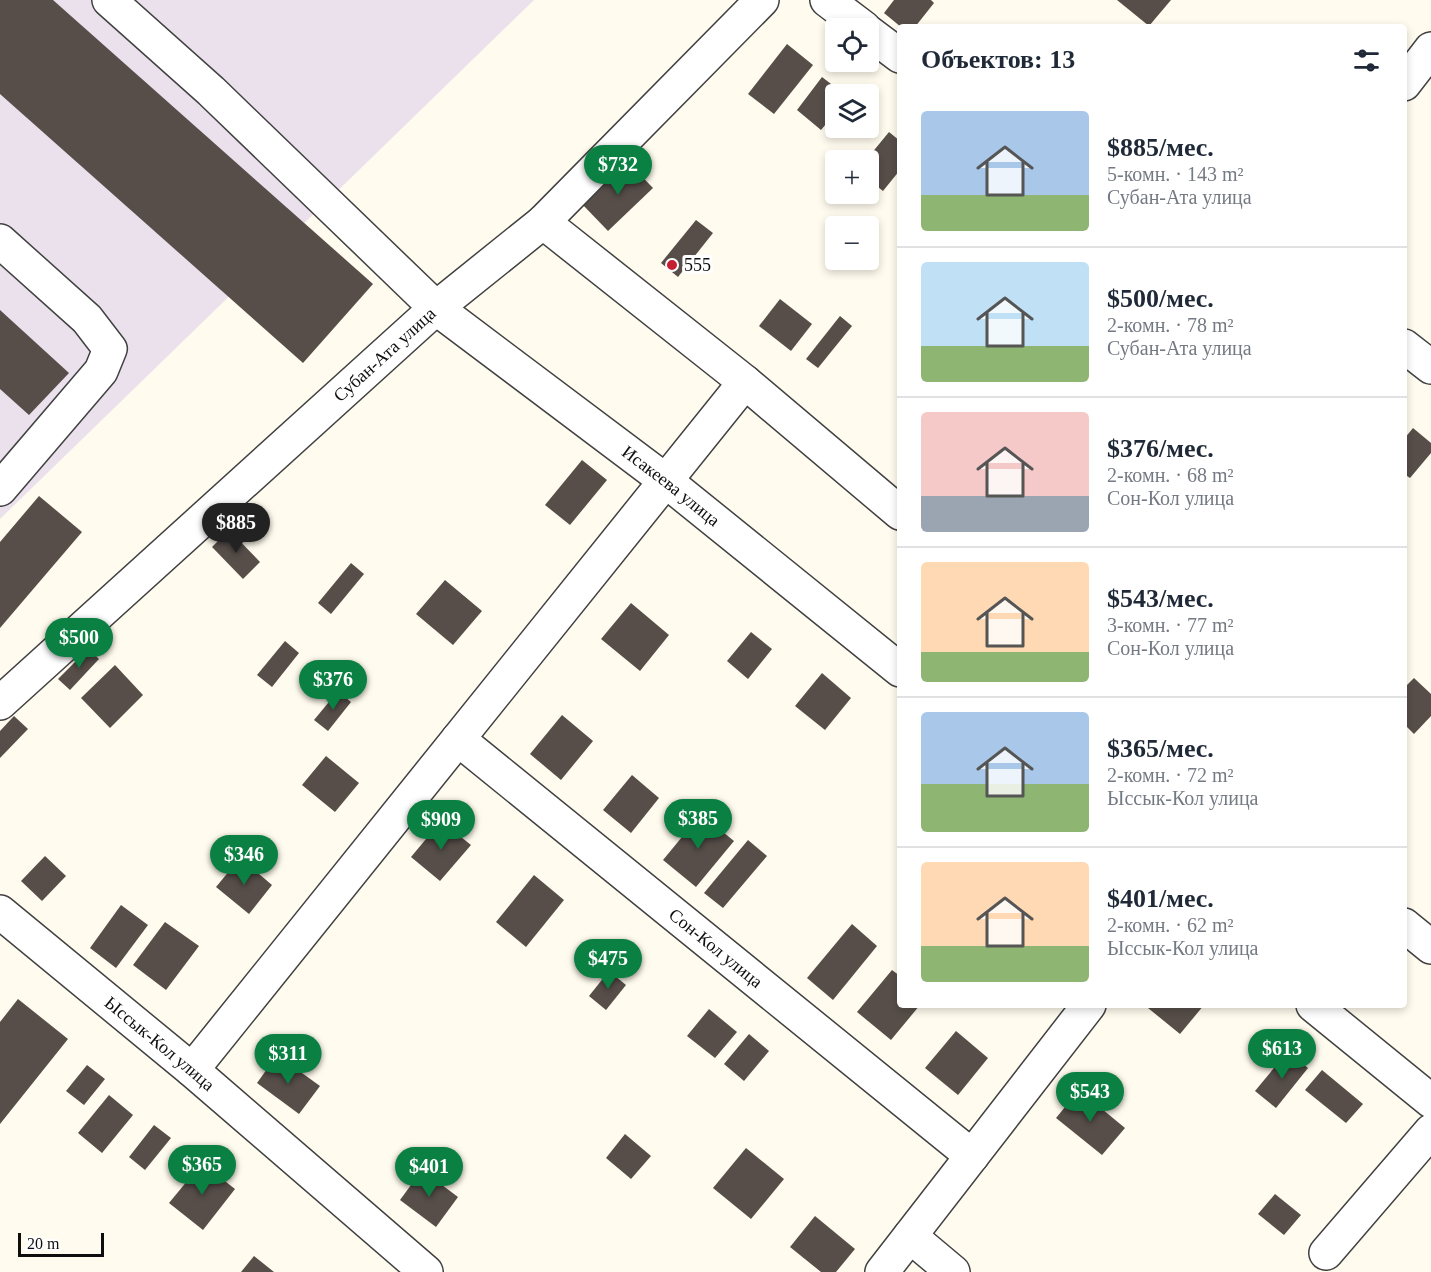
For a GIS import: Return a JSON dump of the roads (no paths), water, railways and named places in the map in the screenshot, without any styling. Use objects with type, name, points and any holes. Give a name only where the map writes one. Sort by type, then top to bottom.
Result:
[{"type":"street","name":"Исакеева улица","points":[[110,0],[212,91],[436,308],[666,481],[897,668]]},
{"type":"street","name":"Субан-Ата улица","points":[[0,703],[436,308],[543,222],[762,0]]},
{"type":"street","points":[[827,0],[851,18]]},
{"type":"street","points":[[879,40],[897,54]]},
{"type":"street","points":[[1407,80],[1431,49]]},
{"type":"street","points":[[543,222],[745,382],[897,510]]},
{"type":"street","points":[[0,241],[87,319],[110,349],[101,371],[0,489]]},
{"type":"street","points":[[1407,348],[1431,367]]},
{"type":"street","points":[[192,1070],[745,382]]},
{"type":"street","name":"Сон-Кол улица","points":[[458,739],[972,1156]]},
{"type":"street","name":"Ыссык-Кол улица","points":[[0,912],[192,1070],[426,1272]]},
{"type":"street","points":[[1407,927],[1431,947]]},
{"type":"street","points":[[882,1272],[1087,1008]]},
{"type":"street","points":[[1317,1008],[1431,1101]]},
{"type":"street","points":[[1326,1253],[1431,1131]]},
{"type":"street","points":[[910,1236],[953,1272]]},
{"type":"place","name":"555","points":[[672,265]]}]
